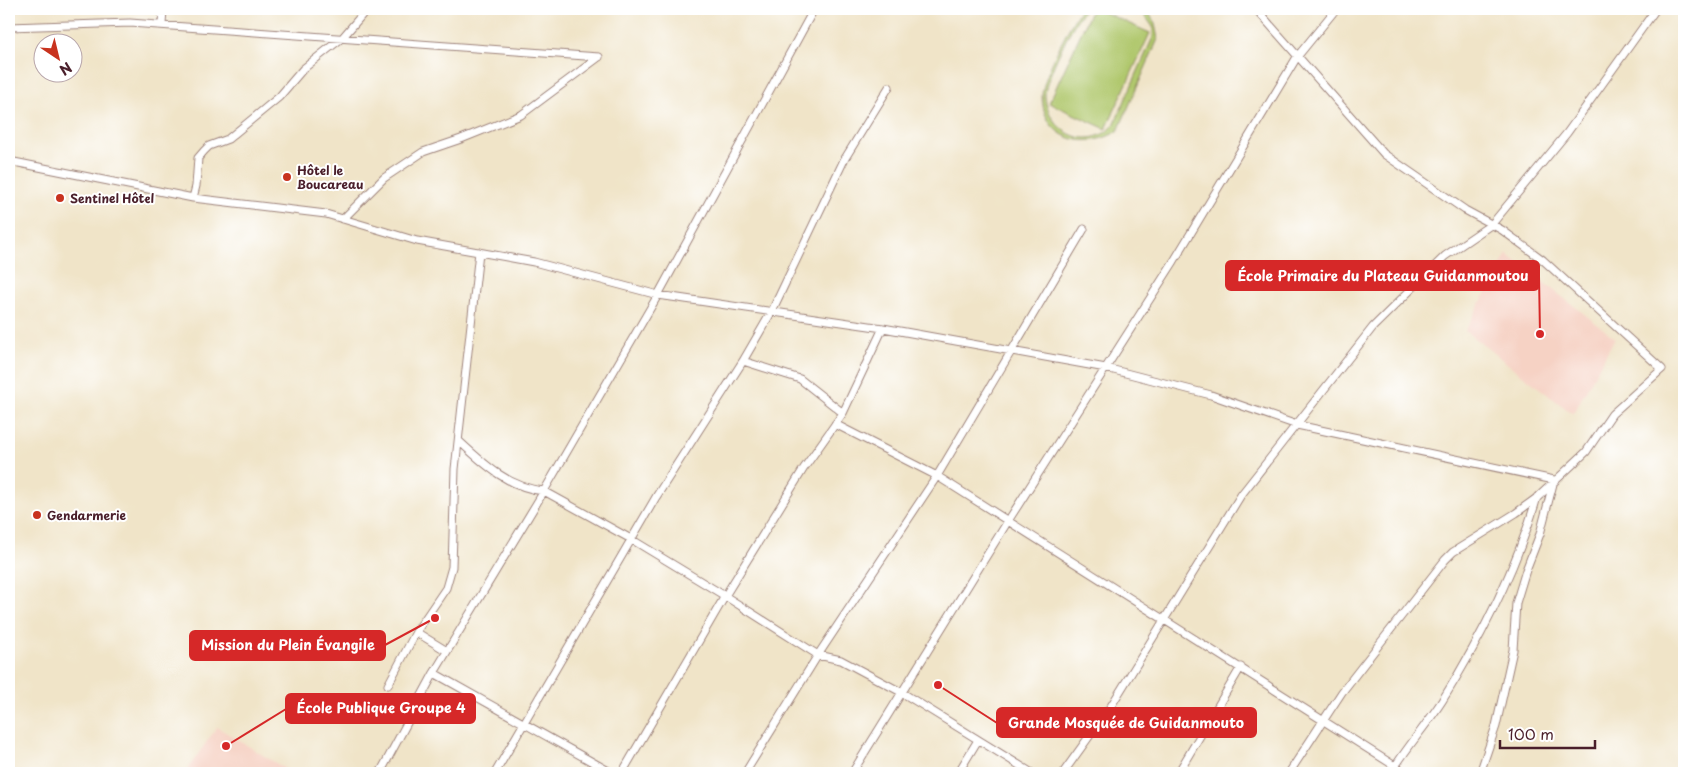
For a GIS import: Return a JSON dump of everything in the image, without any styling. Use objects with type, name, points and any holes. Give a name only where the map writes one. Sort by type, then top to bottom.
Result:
[{"type":"street","points":[[162,25],[163,9]]},
{"type":"street","points":[[193,198],[198,158],[204,151],[209,146],[222,143],[234,135],[278,96],[303,69],[342,37],[367,9]]},
{"type":"street","points":[[380,773],[434,673],[544,491],[658,295],[814,9]]},
{"type":"street","points":[[1256,9],[1384,154],[1465,210],[1492,224],[1543,260],[1662,369],[1612,414],[1586,452],[1538,496],[1516,513],[1453,552],[1445,560],[1323,720],[1289,773]]},
{"type":"street","points":[[852,773],[1008,521],[1174,261],[1297,57],[1336,9]]},
{"type":"street","points":[[1063,773],[1111,706],[1242,495],[1373,327],[1445,256],[1492,224],[1567,133],[1656,9]]},
{"type":"street","points":[[9,26],[130,23],[598,57],[522,115],[423,152],[384,178],[343,219]]},
{"type":"street","points":[[495,773],[631,539],[743,361],[772,311],[844,160],[889,87]]},
{"type":"street","points":[[9,161],[193,198],[326,214],[417,241],[534,262],[658,295],[883,328],[1106,368],[1211,395],[1297,425],[1554,480]]},
{"type":"street","points":[[745,773],[818,655],[937,476],[1084,230]]},
{"type":"street","points":[[388,685],[416,632],[449,581],[452,567],[455,469],[479,252]]},
{"type":"street","points":[[622,773],[725,596],[804,468],[843,413],[883,328]]},
{"type":"street","points":[[743,361],[800,379],[843,413]]},
{"type":"street","points":[[835,424],[937,476],[1406,773]]},
{"type":"street","points":[[459,441],[494,473],[528,490],[544,491],[631,539],[818,655],[841,660],[901,692],[1032,773]]},
{"type":"street","points":[[1480,773],[1496,726],[1513,650],[1516,603],[1540,534],[1554,480]]},
{"type":"street","points":[[1391,773],[1442,701],[1496,606],[1530,523],[1538,496]]},
{"type":"street","points":[[416,632],[447,651]]},
{"type":"street","points":[[1178,773],[1241,667]]},
{"type":"street","points":[[434,673],[612,773]]},
{"type":"street","points":[[958,773],[978,740]]},
{"type":"shaded area","points":[[1507,254],[1615,338],[1573,414],[1465,331]]},
{"type":"shaded area","points":[[217,727],[279,765],[291,773],[185,773]]},
{"type":"green space","points":[[1081,9],[1085,9],[1060,51],[1049,78],[1045,96],[1053,120],[1071,134],[1082,138],[1093,137],[1104,133],[1114,125],[1153,37],[1153,27],[1140,9],[1148,11],[1155,24],[1158,39],[1118,131],[1106,137],[1093,140],[1068,138],[1058,132],[1050,123],[1044,111],[1042,96],[1051,65],[1070,26]]},
{"type":"green space","points":[[1092,9],[1097,9],[1150,33],[1106,129],[1049,103]]},
{"type":"place","name":"Hôtel le Boucareau","points":[[287,177]]},
{"type":"place","name":"Sentinel Hôtel","points":[[60,198]]},
{"type":"place","name":"École Primaire du Plateau Guidanmoutou","points":[[1540,334]]},
{"type":"place","name":"Gendarmerie","points":[[37,515]]},
{"type":"place","name":"Mission du Plein Évangile","points":[[435,618]]},
{"type":"place","name":"Grande Mosquée de Guidanmouto","points":[[938,685]]},
{"type":"place","name":"École Publique Groupe 4","points":[[226,746]]}]
